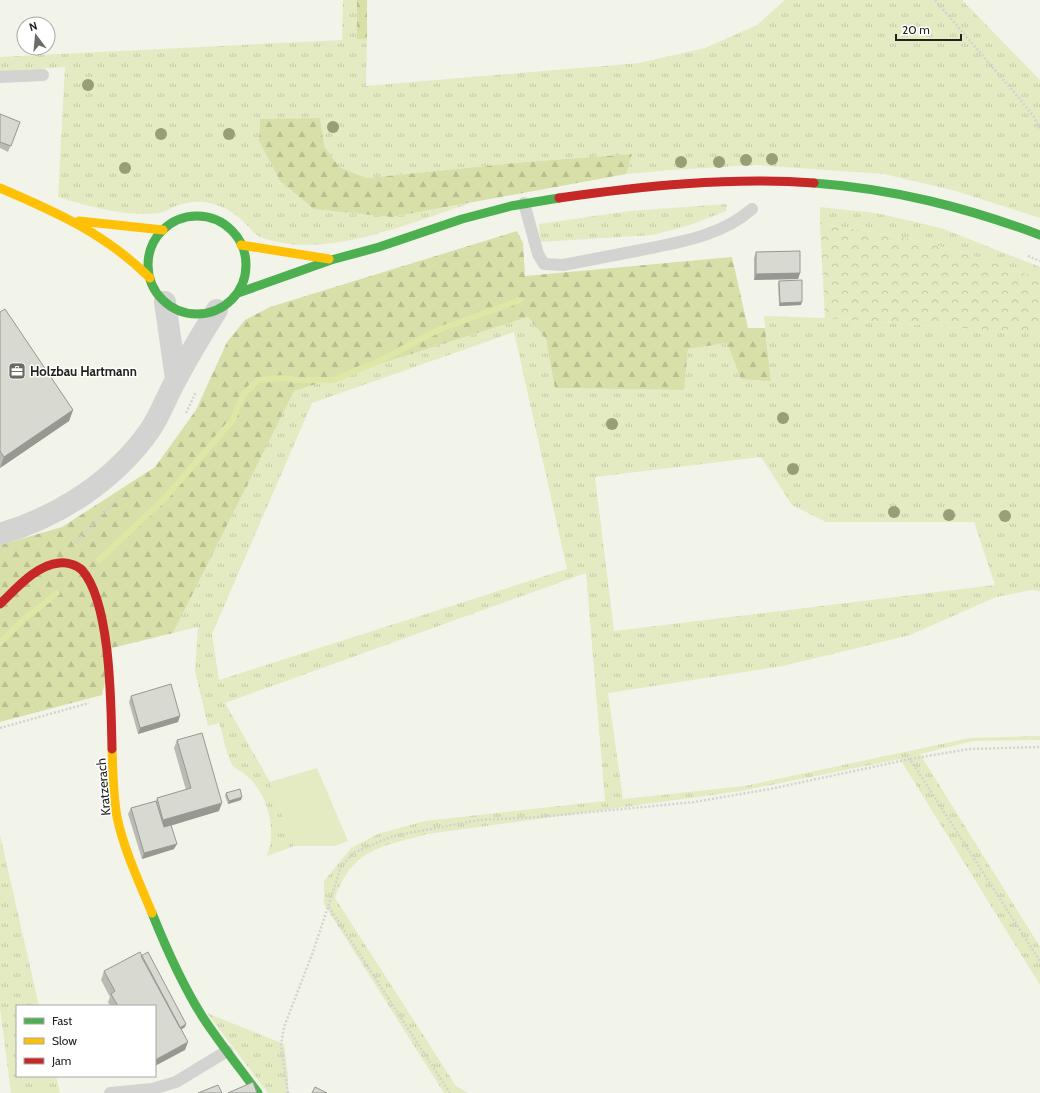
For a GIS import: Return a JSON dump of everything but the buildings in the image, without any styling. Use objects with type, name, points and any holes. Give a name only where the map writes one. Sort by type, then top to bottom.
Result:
[{"type":"main road","points":[[238,293],[332,260],[377,247],[473,215],[524,203],[563,196],[718,182],[771,181],[815,183],[878,190],[918,197],[958,207],[1040,235]]},
{"type":"main road","points":[[0,188],[76,221],[114,246],[136,263],[150,278]]},
{"type":"main road","points":[[194,216],[206,217],[227,227],[241,245],[245,256],[246,268],[244,281],[238,293],[229,303],[217,310],[204,314],[191,314],[177,310],[165,302],[155,291],[150,278],[148,264],[151,250],[163,230],[172,223],[194,216]]},
{"type":"main road","points":[[76,221],[163,230]]},
{"type":"main road","points":[[241,245],[332,260]]},
{"type":"main road","name":"Kratzerach","points":[[0,604],[46,566],[59,562],[71,564],[81,569],[92,586],[97,601],[105,646],[114,795],[120,827],[131,862],[169,953],[195,1004],[258,1093]]},
{"type":"street","points":[[165,302],[176,379]]},
{"type":"street","points":[[0,534],[52,513],[79,498],[109,476],[150,430],[170,396],[176,379],[217,310]]},
{"type":"lane","points":[[0,77],[43,74]]},
{"type":"lane","points":[[524,203],[538,254],[544,264],[563,265],[691,240],[718,230],[742,218],[752,209]]},
{"type":"lane","points":[[110,1093],[152,1089],[176,1082],[227,1051]]},
{"type":"path","points":[[935,0],[1019,98],[1034,118],[1040,129]]},
{"type":"path","points":[[0,728],[109,698]]},
{"type":"path","points":[[288,1093],[281,1045],[284,1027],[314,952],[341,867],[353,853],[393,836],[479,820],[540,817],[694,802],[770,789],[910,759],[969,749],[1040,747]]},
{"type":"path","points":[[910,759],[1040,961]]},
{"type":"path","points":[[328,906],[450,1093]]},
{"type":"green space","points":[[343,0],[357,0],[357,39],[367,39],[366,86],[639,63],[705,48],[757,25],[785,0],[962,0],[1040,80],[1040,218],[956,191],[884,174],[756,165],[626,174],[632,154],[525,162],[367,178],[339,167],[324,146],[260,119],[259,140],[392,217],[471,203],[395,229],[368,236],[341,242],[314,245],[288,244],[259,236],[234,214],[225,208],[210,203],[190,202],[159,213],[134,214],[95,208],[58,197],[65,67],[0,72],[0,57],[56,56],[56,54],[342,40]]},
{"type":"green space","points":[[357,0],[367,0],[367,39],[357,39]]},
{"type":"green space","points":[[320,118],[324,146],[339,167],[367,178],[525,162],[632,154],[626,174],[392,217],[314,209],[280,181],[259,140],[260,119]]},
{"type":"green space","points":[[727,204],[726,211],[690,225],[653,235],[540,242],[539,224],[629,211]]},
{"type":"green space","points":[[820,207],[876,213],[941,228],[1040,267],[1040,279],[963,252],[893,235],[820,224]]},
{"type":"green space","points":[[820,224],[893,235],[963,252],[1040,279],[1040,334],[825,318]]},
{"type":"green space","points":[[517,231],[523,243],[525,276],[732,257],[748,328],[765,328],[771,381],[741,379],[727,343],[688,349],[684,390],[555,388],[546,339],[528,317],[294,391],[173,633],[112,648],[102,695],[0,722],[0,545],[62,527],[155,467],[196,410],[227,342],[245,320],[270,307]]},
{"type":"green space","points":[[764,316],[825,318],[1040,334],[1040,591],[1032,590],[996,597],[910,635],[783,666],[608,693],[623,799],[745,786],[970,738],[1040,736],[1040,740],[973,741],[920,754],[1040,947],[1040,985],[900,759],[741,791],[427,834],[396,842],[370,852],[350,869],[342,881],[335,898],[456,1086],[468,1093],[444,1093],[324,904],[324,881],[351,848],[378,834],[425,821],[605,801],[586,573],[225,703],[270,782],[294,846],[267,856],[270,846],[271,824],[265,802],[254,784],[232,765],[219,723],[208,726],[195,671],[198,627],[173,633],[293,391],[528,317],[547,340],[555,388],[684,390],[688,349],[727,343],[741,379],[771,380]],"holes":[[[514,332],[567,569],[219,680],[212,634],[312,403]],[[761,457],[792,505],[826,522],[974,522],[995,585],[614,631],[595,477]]]},
{"type":"green space","points":[[317,768],[348,841],[335,846],[294,846],[270,782]]},
{"type":"green space","points":[[0,835],[39,1005],[16,1005],[16,1077],[56,1077],[60,1093],[11,1093],[0,1008]]},
{"type":"green space","points":[[207,1013],[284,1044],[288,1077],[288,1093],[268,1093]]},
{"type":"waterway","points":[[99,560],[164,499],[232,421],[243,395],[258,380],[283,378],[301,380],[333,380],[379,361],[438,330],[520,300]]},
{"type":"waterway","points":[[0,643],[22,621],[57,593]]},
{"type":"traffic: fast","points":[[814,183],[873,190],[929,201],[984,216],[1040,235]]},
{"type":"traffic: fast","points":[[238,293],[331,260],[379,247],[462,219],[511,206],[559,198]]},
{"type":"traffic: fast","points":[[197,216],[216,220],[231,231],[242,246],[246,265],[242,284],[231,299],[216,310],[197,314],[178,310],[163,299],[152,284],[148,265],[152,246],[163,231],[178,220],[197,216]]},
{"type":"traffic: fast","points":[[152,913],[175,966],[202,1016],[258,1093]]},
{"type":"traffic: slow","points":[[0,188],[60,215],[80,226],[116,249],[150,278]]},
{"type":"traffic: slow","points":[[79,221],[163,230]]},
{"type":"traffic: slow","points":[[241,245],[329,259]]},
{"type":"traffic: slow","points":[[112,749],[113,783],[117,817],[132,866],[152,913]]},
{"type":"traffic: jam","points":[[559,198],[654,186],[718,182],[782,181],[814,183]]},
{"type":"traffic: jam","points":[[0,604],[20,585],[42,568],[59,563],[68,563],[75,565],[82,570],[92,585],[99,606],[104,630],[110,682],[112,749]]},
{"type":"place","name":"Holzbau Hartmann","points":[[17,371]]}]
